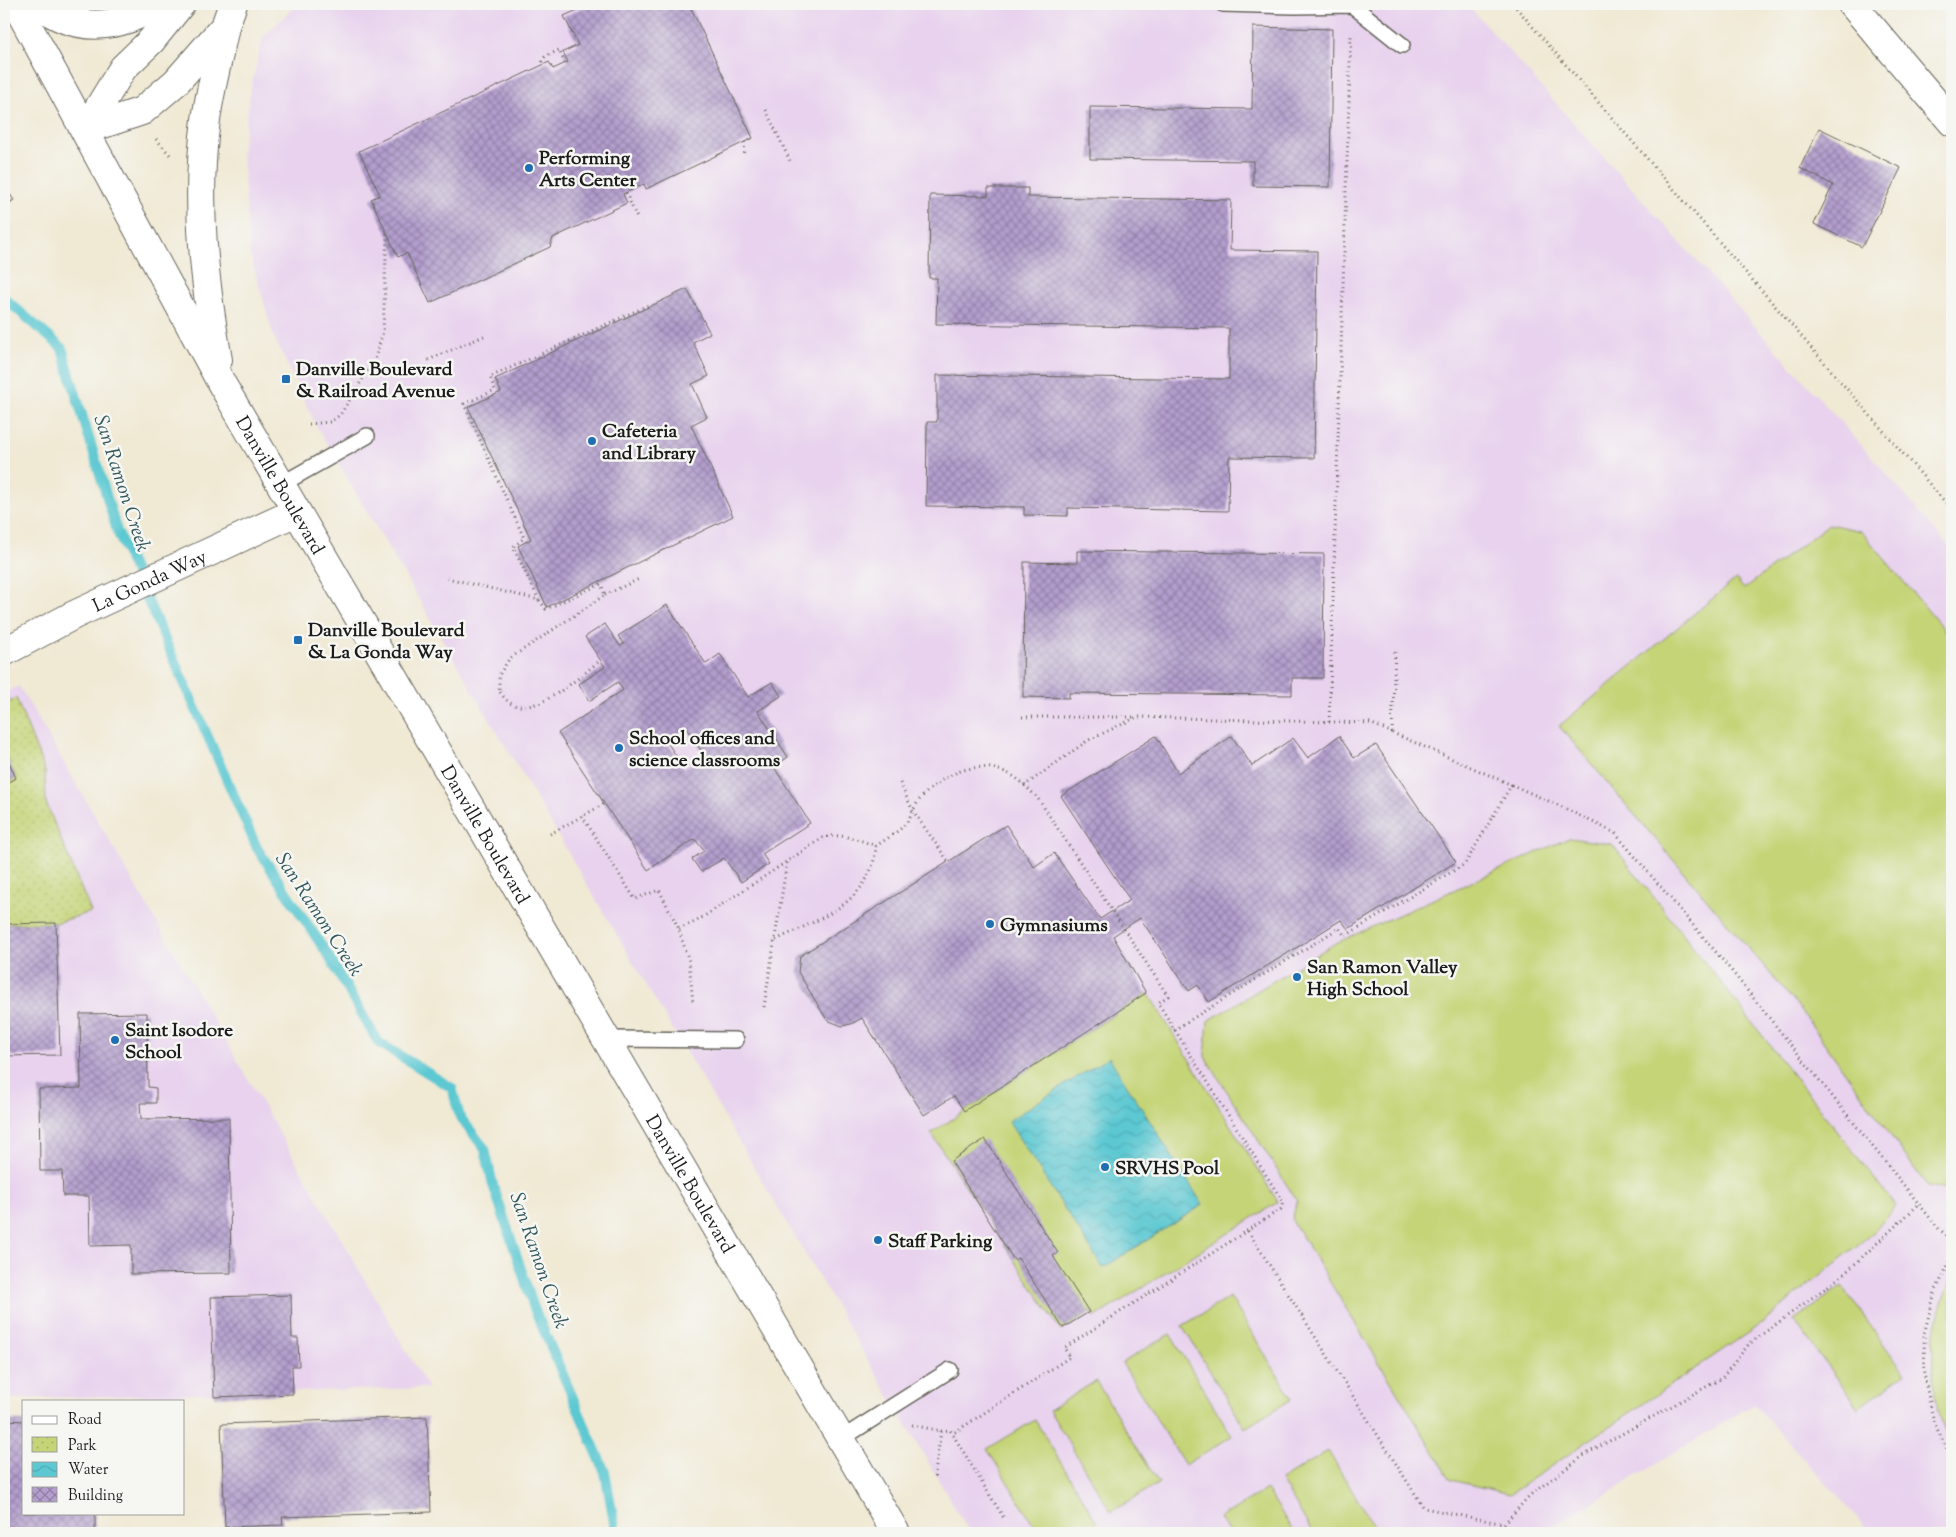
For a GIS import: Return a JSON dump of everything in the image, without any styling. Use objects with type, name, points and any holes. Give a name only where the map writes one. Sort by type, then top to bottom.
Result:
[{"type":"main road","name":"Danville Boulevard","points":[[16,4],[223,386],[896,1533]]},
{"type":"main road","points":[[38,4],[48,12],[96,26],[143,14],[159,4]]},
{"type":"main road","points":[[85,130],[123,68],[150,41],[181,4]]},
{"type":"main road","points":[[1852,4],[1952,122]]},
{"type":"main road","points":[[85,130],[142,111],[176,82],[229,15]]},
{"type":"main road","points":[[223,386],[206,295],[201,205],[206,121],[229,15]]},
{"type":"main road","name":"La Gonda Way","points":[[4,652],[74,615],[194,561],[296,512]]},
{"type":"lane","points":[[1223,4],[1352,5],[1402,45]]},
{"type":"lane","points":[[280,485],[367,436]]},
{"type":"lane","points":[[606,1039],[736,1040]]},
{"type":"lane","points":[[841,1439],[950,1370]]},
{"type":"path","points":[[1513,4],[1952,510]]},
{"type":"path","points":[[1329,722],[1352,5]]},
{"type":"path","points":[[542,62],[545,57],[559,50],[565,63]]},
{"type":"path","points":[[766,110],[790,161]]},
{"type":"path","points":[[150,132],[172,157]]},
{"type":"path","points":[[744,142],[745,156]]},
{"type":"path","points":[[626,193],[637,218]]},
{"type":"path","points":[[309,424],[330,422],[340,415],[375,359],[383,332],[387,234]]},
{"type":"path","points":[[605,596],[601,584],[546,610],[539,600],[513,547],[524,538],[464,404],[495,390],[490,377],[649,305]]},
{"type":"path","points":[[428,360],[484,336]]},
{"type":"path","points":[[447,578],[539,600]]},
{"type":"path","points":[[600,661],[545,701],[526,707],[509,702],[499,691],[499,675],[509,659],[605,596],[639,578]]},
{"type":"path","points":[[1392,733],[1395,650]]},
{"type":"path","points":[[1024,786],[1088,741],[1137,717]]},
{"type":"path","points":[[1022,718],[1137,717],[1370,724],[1512,784],[1615,832],[1726,964],[1939,1229],[1952,1240]]},
{"type":"path","points":[[776,940],[839,909],[863,888],[875,862],[876,846],[906,822],[931,788],[953,772],[981,766],[1000,770],[1013,776],[1038,797],[1168,996],[1158,1003],[1283,1202],[1281,1209],[1064,1348],[1070,1357],[952,1434]]},
{"type":"path","points":[[900,783],[913,811],[948,861]]},
{"type":"path","points":[[1174,1030],[1339,928],[1345,936],[1465,864],[1512,784]]},
{"type":"path","points":[[550,834],[604,804]]},
{"type":"path","points":[[582,816],[635,898],[659,890],[679,929],[689,961],[693,1003]]},
{"type":"path","points":[[679,929],[697,921],[814,843],[833,835],[876,846]]},
{"type":"path","points":[[764,1007],[787,861]]},
{"type":"path","points":[[1248,1231],[1424,1508],[1504,1524],[1530,1495],[1586,1454],[1722,1378],[1749,1344],[1843,1274],[1919,1204]]},
{"type":"path","points":[[1952,1257],[1935,1292],[1924,1334],[1925,1381],[1934,1422],[1952,1461]]},
{"type":"path","points":[[907,1424],[941,1431],[950,1430],[1005,1520]]},
{"type":"path","points":[[934,1480],[941,1431]]},
{"type":"shaded area","points":[[74,4],[135,4],[127,8],[101,10]]},
{"type":"shaded area","name":"San Ramon Valley High School","points":[[298,4],[1467,4],[1887,474],[1952,551],[1952,1533],[1871,1533],[1754,1404],[1543,1533],[970,1533],[317,427],[274,337],[250,254],[242,152],[251,87],[263,37]]},
{"type":"shaded area","name":"Saint Isodore School","points":[[19,686],[428,1388],[4,1399],[4,693]]},
{"type":"green space","points":[[1829,524],[1861,531],[1952,639],[1952,1191],[1927,1186],[1797,1005],[1559,726],[1736,579],[1744,589]]},
{"type":"green space","points":[[16,698],[45,771],[46,803],[91,912],[56,923],[4,924],[4,784],[16,778],[4,751],[4,705]]},
{"type":"green space","points":[[1569,838],[1612,844],[1896,1206],[1875,1231],[1758,1326],[1510,1494],[1451,1480],[1292,1220],[1297,1201],[1205,1057],[1208,1021],[1334,944]]},
{"type":"green space","name":"SRVHS Pool","points":[[1148,993],[1278,1202],[1094,1318],[1091,1312],[1061,1331],[931,1133]]},
{"type":"green space","points":[[1952,1276],[1952,1447],[1937,1405],[1932,1362],[1938,1319]]},
{"type":"green space","points":[[1842,1286],[1905,1374],[1858,1408],[1794,1320]]},
{"type":"green space","points":[[1230,1297],[1292,1399],[1245,1428],[1182,1326]]},
{"type":"green space","points":[[1170,1334],[1232,1436],[1185,1465],[1122,1363]]},
{"type":"green space","points":[[1096,1381],[1159,1483],[1111,1512],[1049,1410]]},
{"type":"green space","points":[[1035,1420],[1097,1522],[1079,1533],[1039,1533],[987,1449]]},
{"type":"green space","points":[[1328,1451],[1378,1533],[1313,1533],[1281,1480]]},
{"type":"green space","points":[[1267,1489],[1294,1533],[1229,1533],[1220,1518]]},
{"type":"water","points":[[1109,1057],[1203,1205],[1103,1268],[1008,1121]]},
{"type":"building","name":"Performing Arts Center","points":[[591,4],[689,4],[753,138],[646,189],[644,184],[623,194],[627,203],[553,238],[550,247],[430,303],[407,253],[398,257],[371,199],[380,195],[359,151],[549,62],[553,69],[568,62],[563,52],[578,45],[564,16]]},
{"type":"building","points":[[1253,27],[1332,29],[1330,187],[1253,186],[1253,161],[1090,159],[1090,107],[1252,109]]},
{"type":"building","points":[[1819,128],[1901,168],[1862,247],[1814,224],[1833,185],[1800,168]]},
{"type":"building","points":[[4,186],[14,200],[4,206]]},
{"type":"building","points":[[988,188],[1028,188],[1028,197],[1231,200],[1230,250],[1317,251],[1314,458],[1229,457],[1228,511],[1068,508],[1068,516],[1024,515],[1024,507],[926,506],[927,422],[937,422],[937,375],[1229,379],[1229,328],[936,324],[937,278],[929,278],[930,195],[988,196]]},
{"type":"building","name":"Cafeteria and Library","points":[[687,289],[710,333],[693,342],[709,376],[692,384],[707,417],[691,425],[733,516],[547,607],[518,546],[531,539],[468,407],[501,392],[495,379]]},
{"type":"building","points":[[1077,551],[1324,554],[1323,678],[1292,678],[1292,695],[1069,693],[1069,698],[1023,697],[1024,562],[1077,563]]},
{"type":"building","name":"School offices and science classrooms","points":[[667,605],[706,664],[720,654],[748,697],[772,682],[781,696],[758,711],[788,757],[774,767],[810,823],[762,854],[769,864],[741,882],[724,858],[701,872],[692,859],[704,851],[695,839],[648,870],[558,733],[623,690],[618,682],[589,701],[579,684],[605,667],[585,637],[605,624],[620,646],[624,644],[618,636]],"holes":[[[687,729],[704,755],[684,768],[667,742]]]},
{"type":"building","name":"Gymnasiums","points":[[1156,736],[1178,773],[1232,736],[1252,766],[1293,738],[1308,758],[1339,736],[1354,758],[1376,745],[1456,862],[1348,929],[1341,920],[1209,1002],[1198,985],[1189,991],[1140,918],[1113,936],[1146,993],[964,1111],[954,1096],[924,1115],[862,1018],[842,1026],[827,1020],[798,972],[800,956],[1006,825],[1034,867],[1054,853],[1100,919],[1130,900],[1061,796]]},
{"type":"building","points":[[4,751],[16,778],[4,784]]},
{"type":"building","points":[[56,923],[60,1055],[4,1056],[4,924]]},
{"type":"building","points":[[147,1013],[148,1087],[156,1088],[156,1103],[140,1103],[141,1119],[229,1118],[231,1273],[131,1274],[131,1245],[90,1246],[89,1196],[63,1196],[62,1171],[40,1171],[39,1089],[81,1088],[80,1014]]},
{"type":"building","points":[[985,1139],[1058,1253],[1053,1256],[1089,1312],[1063,1328],[1018,1258],[1014,1260],[951,1161]]},
{"type":"building","points":[[291,1295],[292,1338],[298,1338],[299,1366],[292,1366],[293,1394],[214,1397],[211,1297]]},
{"type":"building","points":[[427,1417],[431,1512],[282,1517],[283,1525],[225,1527],[221,1424]]},
{"type":"building","points":[[6,1420],[22,1421],[22,1514],[95,1514],[95,1533],[4,1533]]},
{"type":"waterway","name":"San Ramon Creek","points":[[4,298],[62,348],[117,531],[257,848],[328,955],[378,1042],[452,1088],[460,1117],[485,1149],[493,1185],[534,1308],[605,1472],[616,1533]]},
{"type":"place","name":"Performing Arts Center","points":[[529,168]]},
{"type":"place","name":"Danville Boulevard & Railroad Avenue","points":[[286,379]]},
{"type":"place","name":"Cafeteria and Library","points":[[592,441]]},
{"type":"place","name":"Danville Boulevard & La Gonda Way","points":[[298,640]]},
{"type":"place","name":"School offices and science classrooms","points":[[619,748]]},
{"type":"place","name":"Gymnasiums","points":[[990,924]]},
{"type":"place","name":"San Ramon Valley High School","points":[[1297,977]]},
{"type":"place","name":"Saint Isodore School","points":[[115,1040]]},
{"type":"place","name":"SRVHS Pool","points":[[1105,1167]]},
{"type":"place","name":"Staff Parking","points":[[878,1240]]}]
